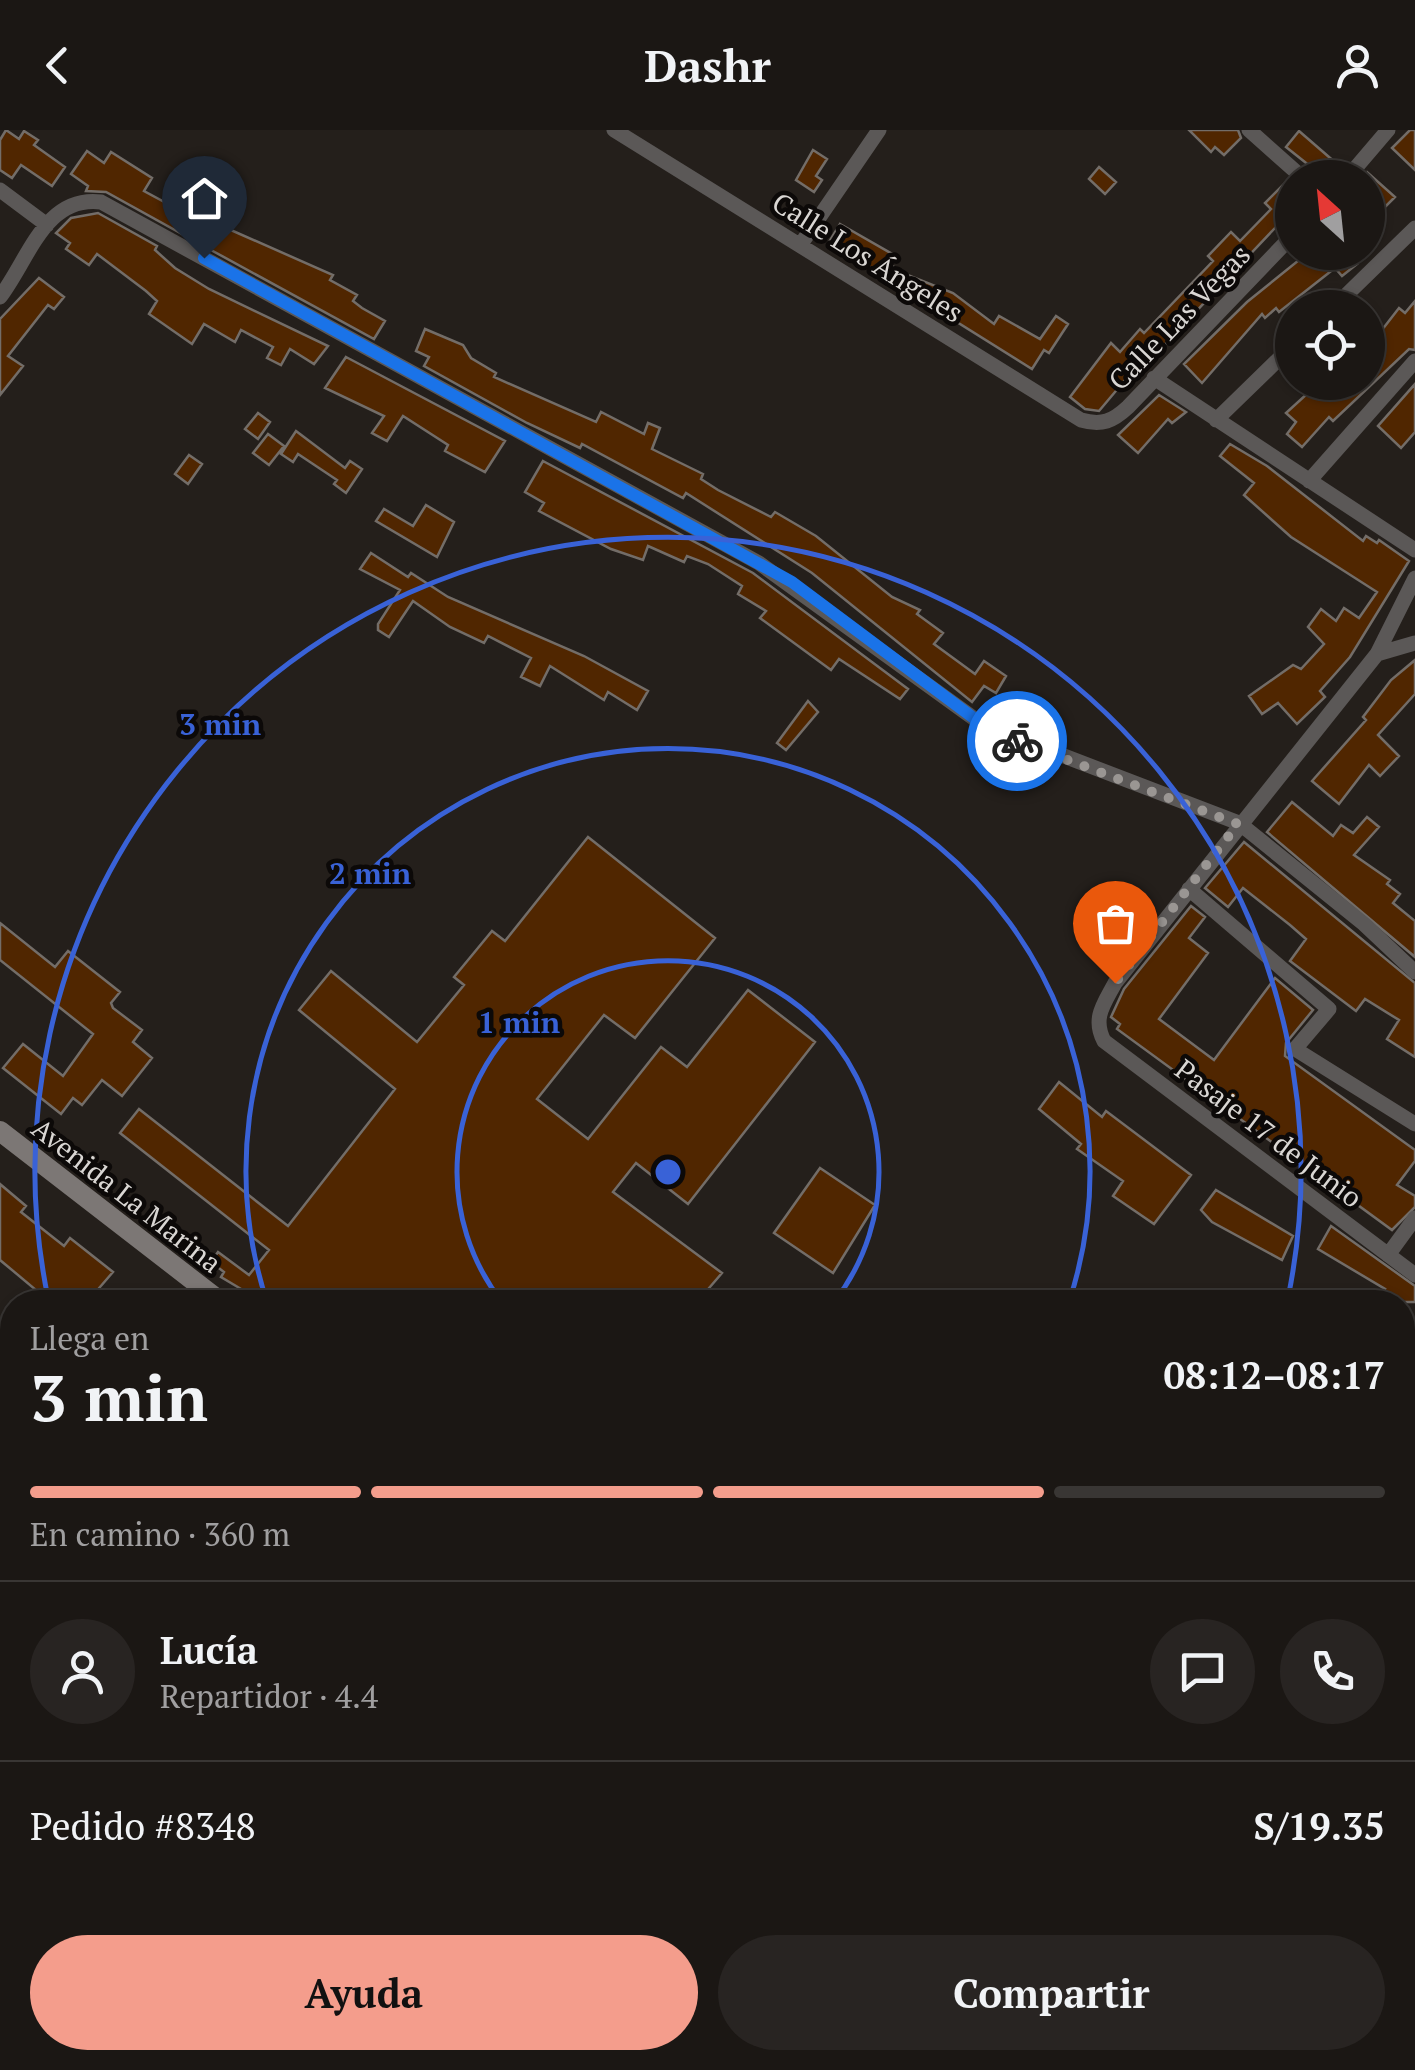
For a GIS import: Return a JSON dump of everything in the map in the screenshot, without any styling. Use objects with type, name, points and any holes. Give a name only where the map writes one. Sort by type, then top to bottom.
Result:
[{"type":"main road","name":"Avenida La Marina","points":[[0,1131],[205,1290]]},
{"type":"street","name":"Calle Los Ángeles","points":[[614,130],[1081,420],[1096,424]]},
{"type":"street","points":[[801,244],[879,130]]},
{"type":"street","points":[[1249,130],[1283,160]]},
{"type":"street","points":[[1362,160],[1388,130]]},
{"type":"street","points":[[0,190],[47,224]]},
{"type":"street","points":[[0,297],[58,208],[80,199],[101,202],[776,572],[983,725],[1238,824],[1364,924],[1415,972]]},
{"type":"street","points":[[1351,290],[1415,228]]},
{"type":"street","name":"Calle Las Vegas","points":[[1096,424],[1114,420],[1275,253]]},
{"type":"street","points":[[1309,481],[1415,361]]},
{"type":"street","points":[[1216,420],[1275,363]]},
{"type":"street","points":[[1154,378],[1415,550]]},
{"type":"street","points":[[1415,578],[1377,654],[1189,888],[1329,1009],[1295,1049],[1415,1124]]},
{"type":"street","points":[[1377,654],[1415,643]]},
{"type":"street","name":"Pasaje 17 de Junio","points":[[1189,888],[1115,983],[1098,1014],[1097,1028],[1104,1041],[1415,1274]]},
{"type":"street","points":[[1388,1255],[1415,1218]]},
{"type":"building","points":[[6,130],[19,139],[24,131],[38,140],[34,145],[65,167],[52,186],[21,165],[12,178],[0,170],[0,140]]},
{"type":"building","points":[[1189,130],[1238,130],[1241,138],[1224,155],[1215,147],[1211,152]]},
{"type":"building","points":[[1410,130],[1415,130],[1415,170],[1392,148]]},
{"type":"building","points":[[1299,131],[1332,160],[1302,160],[1286,147]]},
{"type":"building","points":[[813,150],[827,159],[816,176],[822,180],[814,192],[796,180]]},
{"type":"building","points":[[87,151],[104,163],[111,152],[152,178],[144,191],[194,218],[184,235],[106,192],[86,191],[88,186],[71,174]]},
{"type":"building","points":[[1099,167],[1116,182],[1105,194],[1089,179]]},
{"type":"building","points":[[1385,188],[1395,197],[1385,207]]},
{"type":"building","points":[[1275,193],[1275,228],[1152,358],[1147,354],[1099,411],[1085,409],[1070,397],[1111,343],[1120,352],[1140,329],[1144,333],[1213,261],[1208,256],[1231,232],[1240,241],[1271,209],[1265,203]]},
{"type":"building","points":[[98,213],[157,246],[155,250],[175,268],[209,289],[328,346],[314,364],[290,349],[281,365],[267,358],[273,347],[241,330],[235,342],[204,324],[192,344],[149,314],[157,301],[97,254],[89,265],[66,249],[70,243],[56,233],[71,218]]},
{"type":"building","points":[[840,224],[894,255],[888,263],[953,293],[994,324],[999,316],[1040,339],[1056,316],[1068,324],[1049,353],[1044,350],[1032,369],[829,242]]},
{"type":"building","points":[[224,227],[333,275],[330,280],[357,295],[353,301],[385,321],[374,339],[211,250]]},
{"type":"building","points":[[1287,270],[1332,270],[1307,290],[1275,290],[1275,309],[1265,318],[1262,314],[1202,383],[1184,364],[1247,302]]},
{"type":"building","points":[[39,278],[64,297],[54,309],[48,305],[8,356],[23,366],[0,395],[0,319]]},
{"type":"building","points":[[1415,301],[1415,350],[1409,349],[1385,372],[1385,326],[1399,308],[1405,313]]},
{"type":"building","points":[[425,329],[463,345],[471,358],[496,373],[494,377],[596,422],[601,412],[644,434],[648,423],[660,428],[652,449],[703,474],[701,479],[718,490],[771,517],[775,512],[816,536],[892,597],[920,610],[917,614],[943,633],[934,644],[975,674],[984,661],[1006,676],[996,693],[984,686],[972,702],[812,573],[686,493],[683,498],[582,444],[580,448],[527,423],[424,366],[429,357],[416,351]]},
{"type":"building","points":[[346,357],[505,441],[485,472],[445,451],[448,445],[403,416],[387,441],[372,433],[384,416],[325,388]]},
{"type":"building","points":[[1415,384],[1415,432],[1401,448],[1378,426]]},
{"type":"building","points":[[1159,395],[1186,412],[1172,423],[1168,419],[1138,453],[1118,435]]},
{"type":"building","points":[[1300,400],[1355,400],[1333,421],[1329,417],[1302,447],[1287,434],[1296,422],[1286,413]]},
{"type":"building","points":[[258,413],[270,422],[258,439],[245,429]]},
{"type":"building","points":[[296,431],[345,468],[350,461],[362,469],[346,493],[334,484],[337,480],[298,454],[293,462],[281,454]]},
{"type":"building","points":[[268,434],[284,446],[269,465],[253,453]]},
{"type":"building","points":[[1230,444],[1267,466],[1363,541],[1366,536],[1377,543],[1379,540],[1409,561],[1350,657],[1320,691],[1325,697],[1297,724],[1278,703],[1262,714],[1249,696],[1293,665],[1301,669],[1324,644],[1308,627],[1321,609],[1336,621],[1344,608],[1359,618],[1377,592],[1291,537],[1244,495],[1254,483],[1220,456]]},
{"type":"building","points":[[189,455],[202,464],[188,484],[175,474]]},
{"type":"building","points":[[543,461],[753,573],[908,689],[900,699],[839,659],[831,670],[760,618],[766,611],[738,594],[742,586],[708,564],[687,556],[684,562],[648,546],[643,560],[611,549],[539,511],[544,503],[525,492]]},
{"type":"building","points":[[426,505],[454,522],[437,557],[376,521],[384,509],[413,526]]},
{"type":"building","points":[[371,553],[448,597],[584,656],[648,691],[637,710],[608,692],[604,700],[550,666],[540,686],[521,677],[531,658],[488,636],[484,643],[450,627],[413,601],[389,637],[378,630],[378,624],[400,590],[360,569]]},
{"type":"building","points":[[1415,660],[1415,694],[1378,735],[1399,756],[1380,776],[1369,765],[1339,804],[1312,781],[1366,720],[1363,717],[1391,680]]},
{"type":"building","points":[[808,701],[818,712],[786,750],[777,743]]},
{"type":"building","points":[[1292,802],[1333,836],[1341,825],[1353,833],[1367,817],[1379,827],[1354,855],[1390,880],[1387,884],[1400,894],[1393,903],[1415,921],[1415,957],[1267,832]]},
{"type":"building","points":[[588,837],[715,938],[635,1038],[604,1015],[537,1099],[588,1139],[661,1047],[687,1067],[748,990],[815,1042],[688,1204],[636,1163],[613,1192],[722,1273],[707,1290],[243,1290],[221,1277],[224,1272],[211,1262],[218,1252],[249,1275],[269,1250],[120,1133],[139,1109],[288,1226],[395,1089],[299,1010],[331,971],[417,1042],[464,985],[454,977],[492,931],[505,941]]},
{"type":"building","points":[[1244,842],[1415,983],[1415,1057],[1387,1039],[1399,1020],[1365,999],[1356,1011],[1290,961],[1306,939],[1290,925],[1243,888],[1228,907],[1205,888]]},
{"type":"building","points":[[1191,906],[1205,917],[1189,938],[1208,953],[1159,1019],[1214,1060],[1275,978],[1313,1010],[1286,1043],[1285,1056],[1415,1150],[1415,1161],[1397,1185],[1415,1196],[1415,1207],[1392,1230],[1117,1029],[1120,1024],[1111,1017],[1124,989]]},
{"type":"building","points":[[0,923],[55,967],[68,951],[120,992],[111,1003],[113,1008],[142,1030],[133,1042],[152,1058],[122,1096],[102,1080],[82,1105],[73,1098],[61,1114],[3,1068],[23,1044],[63,1076],[93,1034],[0,960]]},
{"type":"building","points":[[1059,1082],[1102,1117],[1106,1111],[1191,1175],[1154,1224],[1113,1196],[1123,1181],[1077,1149],[1081,1144],[1039,1109]]},
{"type":"building","points":[[820,1168],[875,1205],[833,1273],[774,1233]]},
{"type":"building","points":[[0,1184],[26,1206],[21,1212],[64,1246],[70,1238],[113,1272],[97,1290],[36,1290],[0,1260]]},
{"type":"building","points":[[1216,1190],[1293,1236],[1282,1260],[1212,1222],[1201,1210]]},
{"type":"building","points":[[1331,1226],[1415,1286],[1415,1290],[1384,1290],[1318,1249]]},
{"type":"way so far","points":[[1017,741],[1238,824],[1115,983]]},
{"type":"route","points":[[204,258],[792,582],[983,725],[1017,741]]}]
